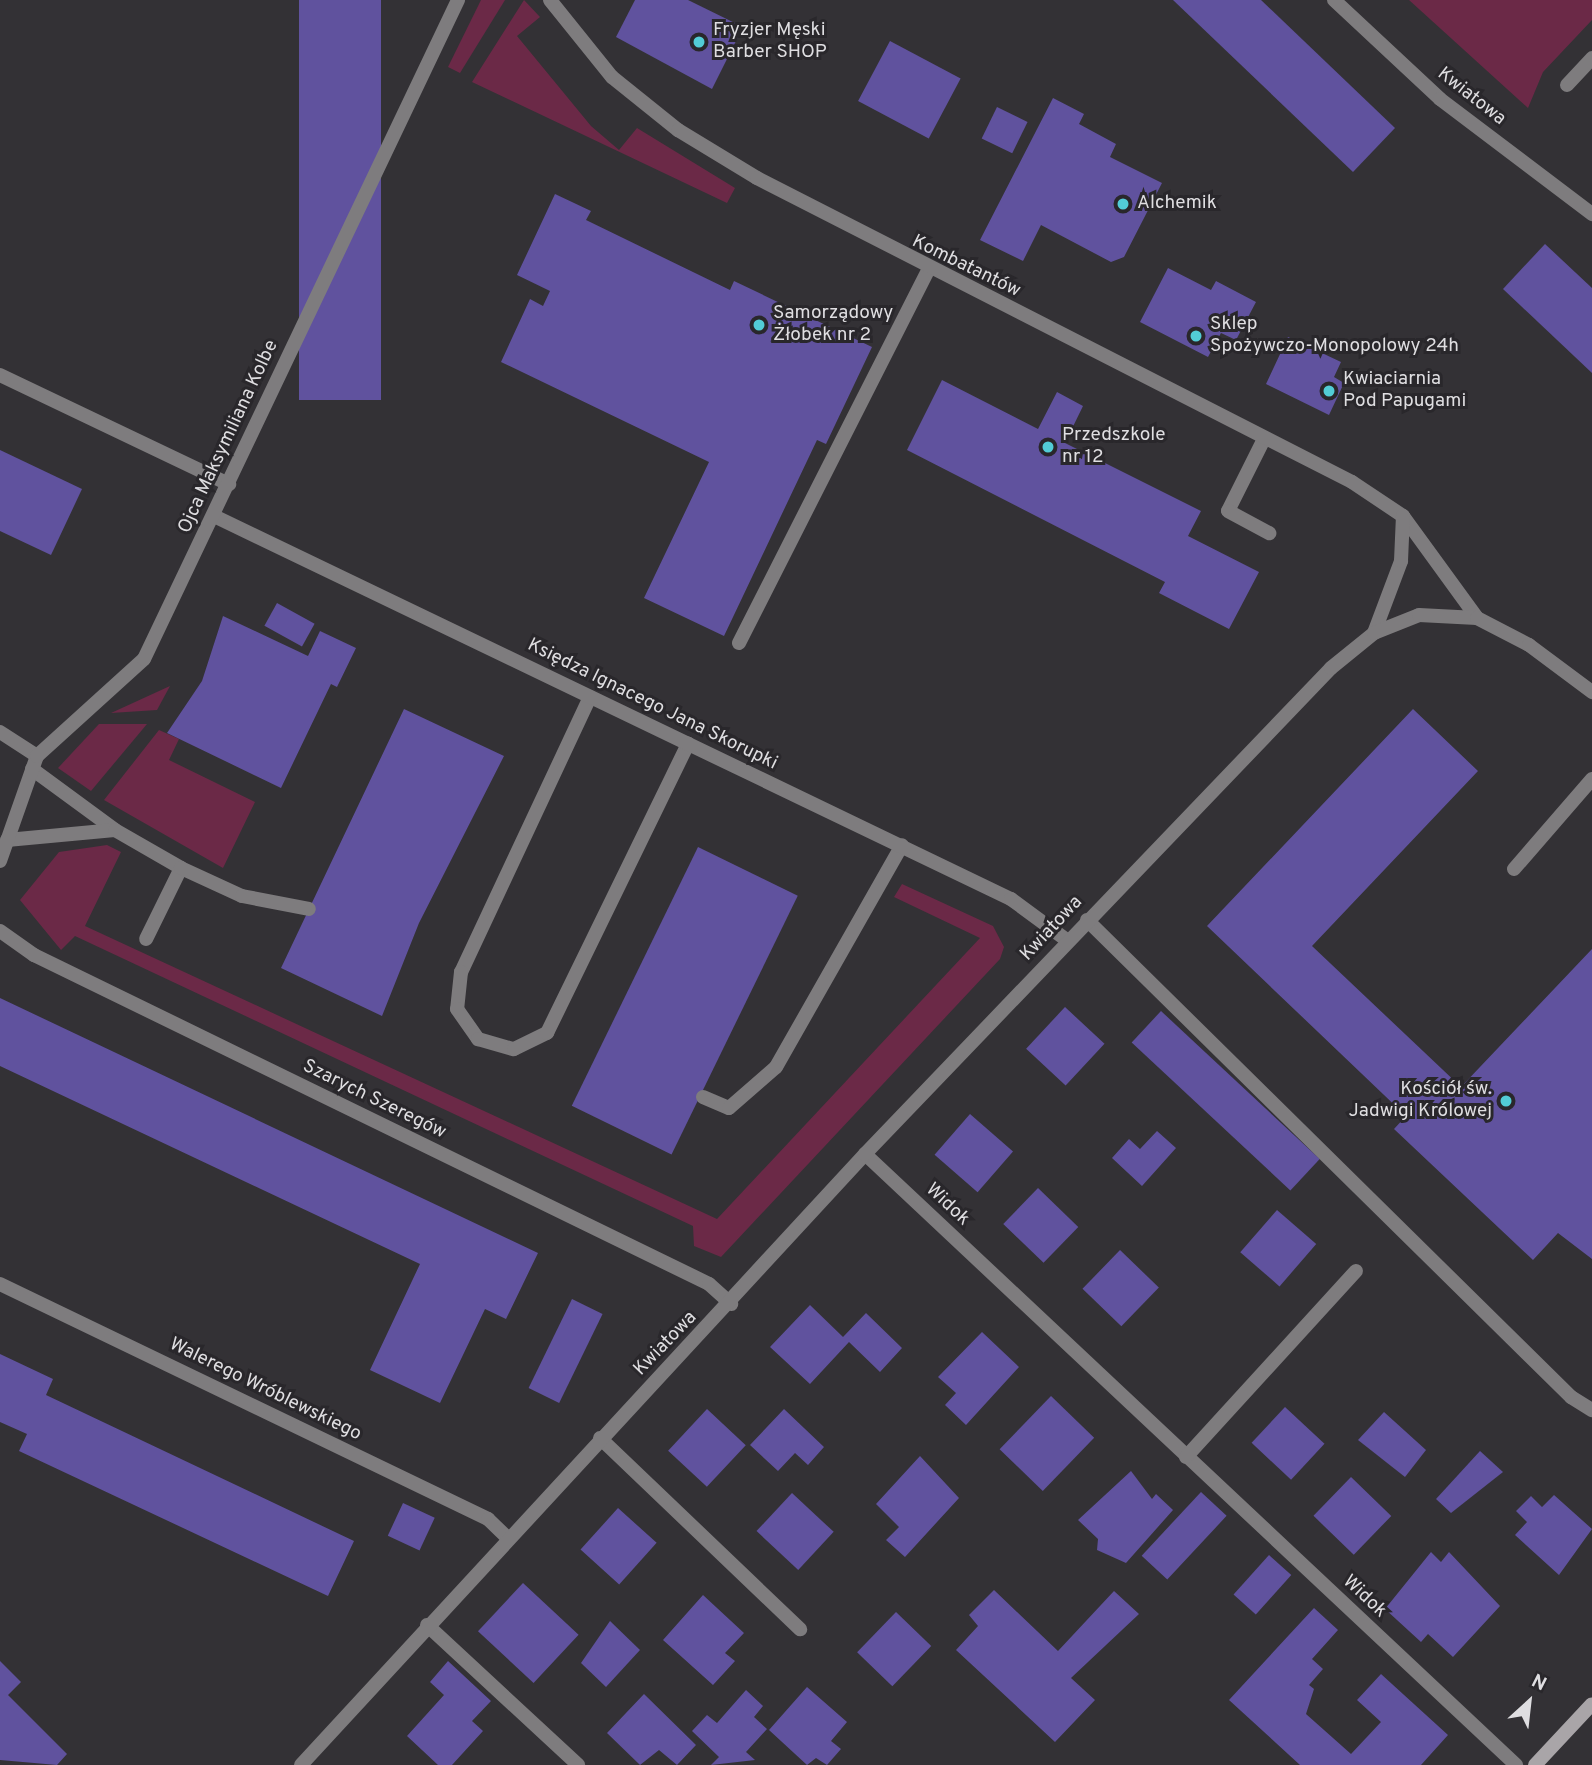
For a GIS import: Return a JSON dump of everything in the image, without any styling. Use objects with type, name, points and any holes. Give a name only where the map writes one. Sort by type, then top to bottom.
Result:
[{"type":"main road","points":[[1535,1765],[1592,1704]]},
{"type":"street","name":"Ojca Maksymiliana Kolbe","points":[[0,861],[35,763],[144,659],[458,0]]},
{"type":"street","name":"Kombatantów","points":[[550,0],[612,77],[678,130],[819,216],[1352,482],[1403,516],[1477,618]]},
{"type":"street","name":"Kwiatowa","points":[[1334,0],[1440,99],[1592,214]]},
{"type":"street","points":[[1567,85],[1592,58]]},
{"type":"street","points":[[739,643],[928,271]]},
{"type":"street","points":[[0,375],[229,484]]},
{"type":"street","points":[[1264,439],[1228,511],[1269,533]]},
{"type":"street","name":"Księdza Ignacego Jana Skorupki","points":[[214,516],[1011,899],[1068,941]]},
{"type":"street","points":[[1374,633],[1401,561],[1403,516]]},
{"type":"street","name":"Kwiatowa","points":[[301,1765],[600,1438],[731,1304],[865,1154],[1331,668],[1374,633],[1419,615],[1477,618],[1529,645],[1592,692]]},
{"type":"street","points":[[590,698],[461,972],[457,1009],[478,1039],[514,1049],[547,1033],[688,744]]},
{"type":"street","points":[[0,732],[115,830],[181,868],[242,896],[309,909]]},
{"type":"street","points":[[1514,869],[1592,779]]},
{"type":"street","points":[[7,841],[115,830]]},
{"type":"street","points":[[703,1097],[729,1108],[776,1067],[902,845]]},
{"type":"street","points":[[146,939],[181,868]]},
{"type":"street","points":[[1087,920],[1571,1396],[1592,1410]]},
{"type":"street","name":"Szarych Szeregów","points":[[0,930],[34,956],[709,1284],[731,1304]]},
{"type":"street","name":"Widok","points":[[865,1154],[1516,1765]]},
{"type":"street","points":[[1186,1457],[1356,1270]]},
{"type":"street","name":"Walerego Wróblewskiego","points":[[0,1284],[488,1519],[508,1538]]},
{"type":"street","points":[[600,1438],[800,1629]]},
{"type":"street","points":[[427,1625],[578,1765]]},
{"type":"shaded area","points":[[481,0],[505,0],[460,73],[448,67]]},
{"type":"shaded area","points":[[524,0],[540,17],[517,36],[591,126],[619,150],[637,128],[735,188],[727,203],[472,82]]},
{"type":"shaded area","points":[[1409,0],[1592,0],[1592,20],[1543,72],[1528,108]]},
{"type":"shaded area","points":[[170,686],[157,710],[111,713]]},
{"type":"shaded area","points":[[99,724],[147,724],[91,791],[58,768]]},
{"type":"shaded area","points":[[159,730],[179,739],[169,760],[255,802],[223,868],[104,800]]},
{"type":"shaded area","points":[[107,845],[121,852],[85,926],[717,1219],[980,938],[894,897],[902,884],[993,926],[1004,947],[1000,959],[721,1257],[694,1246],[693,1226],[75,936],[61,950],[20,900],[59,852]]},
{"type":"building","points":[[299,0],[381,0],[381,400],[299,400]]},
{"type":"building","name":"Fryzjer Męski Barber SHOP","points":[[635,0],[688,0],[743,27],[712,89],[616,37]]},
{"type":"building","points":[[1173,0],[1261,0],[1395,128],[1353,172]]},
{"type":"building","points":[[890,41],[961,79],[929,139],[858,101]]},
{"type":"building","points":[[1053,98],[1084,114],[1079,124],[1116,144],[1110,157],[1162,183],[1124,257],[1111,262],[1041,225],[1023,261],[980,240]]},
{"type":"building","points":[[997,107],[1028,122],[1012,153],[982,138]]},
{"type":"building","points":[[555,194],[591,211],[586,220],[730,290],[734,281],[872,347],[826,444],[817,440],[724,636],[644,598],[709,462],[501,362],[530,299],[543,306],[550,291],[517,275]]},
{"type":"building","points":[[1545,244],[1592,288],[1592,373],[1503,289]]},
{"type":"building","points":[[1168,268],[1211,290],[1216,281],[1256,302],[1236,340],[1221,333],[1208,357],[1140,322]]},
{"type":"building","points":[[1288,337],[1341,362],[1334,377],[1344,383],[1329,415],[1266,384]]},
{"type":"building","points":[[942,380],[1038,429],[1057,392],[1083,406],[1065,443],[1201,511],[1188,536],[1259,572],[1229,629],[1159,593],[1165,582],[907,450]]},
{"type":"building","points":[[0,450],[82,489],[51,555],[0,531]]},
{"type":"building","points":[[277,603],[315,624],[302,647],[264,626]]},
{"type":"building","points":[[223,616],[308,656],[320,631],[356,648],[337,687],[331,684],[281,788],[167,733],[202,681]]},
{"type":"building","points":[[404,709],[504,756],[419,923],[382,1016],[281,968]]},
{"type":"building","points":[[1413,709],[1478,771],[1312,946],[1461,1087],[1592,949],[1592,1259],[1558,1233],[1533,1260],[1394,1129],[1406,1116],[1207,926]]},
{"type":"building","points":[[698,847],[798,896],[672,1155],[572,1106]]},
{"type":"building","points":[[0,998],[538,1253],[506,1319],[485,1309],[440,1403],[370,1370],[420,1264],[0,1066]]},
{"type":"building","points":[[1065,1007],[1104,1044],[1066,1086],[1026,1049]]},
{"type":"building","points":[[1161,1011],[1320,1159],[1290,1190],[1132,1042]]},
{"type":"building","points":[[970,1114],[1013,1151],[978,1192],[935,1155]]},
{"type":"building","points":[[1157,1131],[1176,1148],[1142,1186],[1112,1158],[1129,1139],[1140,1149]]},
{"type":"building","points":[[1038,1188],[1078,1227],[1044,1263],[1003,1224]]},
{"type":"building","points":[[1277,1210],[1316,1244],[1280,1286],[1240,1252]]},
{"type":"building","points":[[1120,1250],[1159,1288],[1121,1326],[1082,1289]]},
{"type":"building","points":[[572,1299],[603,1314],[559,1403],[529,1388]]},
{"type":"building","points":[[810,1305],[843,1337],[866,1313],[902,1348],[880,1372],[849,1342],[810,1384],[770,1347]]},
{"type":"building","points":[[982,1332],[1019,1367],[966,1425],[945,1405],[956,1393],[938,1377]]},
{"type":"building","points":[[0,1354],[53,1379],[46,1395],[354,1541],[328,1596],[19,1451],[27,1434],[0,1422]]},
{"type":"building","points":[[1051,1396],[1094,1438],[1043,1491],[1000,1449]]},
{"type":"building","points":[[1285,1407],[1324,1444],[1291,1480],[1252,1443]]},
{"type":"building","points":[[707,1409],[746,1445],[707,1487],[668,1451]]},
{"type":"building","points":[[784,1409],[824,1447],[808,1465],[795,1453],[778,1471],[750,1445]]},
{"type":"building","points":[[1384,1412],[1426,1450],[1405,1477],[1358,1440]]},
{"type":"building","points":[[1480,1451],[1503,1472],[1451,1513],[1436,1499]]},
{"type":"building","points":[[920,1456],[959,1498],[905,1557],[886,1540],[899,1527],[876,1504]]},
{"type":"building","points":[[1131,1471],[1152,1499],[1156,1494],[1173,1510],[1126,1563],[1097,1550],[1098,1539],[1078,1520]]},
{"type":"building","points":[[1351,1477],[1391,1516],[1354,1555],[1313,1516]]},
{"type":"building","points":[[1201,1492],[1227,1516],[1167,1579],[1142,1556]]},
{"type":"building","points":[[792,1493],[834,1532],[798,1570],[757,1531]]},
{"type":"building","points":[[1554,1495],[1592,1529],[1559,1575],[1515,1535],[1527,1522],[1516,1511],[1531,1496],[1542,1507]]},
{"type":"building","points":[[403,1503],[435,1518],[420,1550],[388,1536]]},
{"type":"building","points":[[618,1508],[657,1543],[619,1584],[581,1550]]},
{"type":"building","points":[[1431,1552],[1441,1562],[1449,1552],[1500,1606],[1453,1657],[1428,1634],[1421,1642],[1385,1609]]},
{"type":"building","points":[[1269,1555],[1291,1575],[1256,1614],[1234,1594]]},
{"type":"building","points":[[523,1583],[579,1635],[534,1683],[478,1631]]},
{"type":"building","points":[[994,1590],[1058,1651],[1114,1591],[1139,1614],[1071,1678],[1095,1700],[1055,1742],[956,1650],[978,1626],[969,1615]]},
{"type":"building","points":[[703,1595],[744,1633],[725,1653],[735,1661],[713,1685],[663,1640]]},
{"type":"building","points":[[1314,1608],[1338,1630],[1312,1659],[1323,1669],[1309,1685],[1314,1689],[1306,1714],[1351,1754],[1381,1722],[1357,1700],[1381,1674],[1448,1735],[1421,1765],[1300,1765],[1229,1700]]},
{"type":"building","points":[[896,1612],[931,1646],[892,1686],[857,1652]]},
{"type":"building","points":[[610,1621],[640,1650],[606,1687],[581,1663]]},
{"type":"building","points":[[0,1661],[21,1682],[8,1695],[67,1754],[57,1765],[0,1760]]},
{"type":"building","points":[[448,1661],[491,1701],[472,1721],[483,1731],[452,1765],[438,1765],[407,1736],[444,1695],[430,1682]]},
{"type":"building","points":[[807,1687],[847,1722],[831,1741],[841,1749],[827,1765],[816,1758],[807,1765],[769,1730]]},
{"type":"building","points":[[746,1690],[763,1706],[754,1717],[767,1729],[746,1752],[755,1760],[711,1765],[719,1757],[692,1731],[707,1715],[717,1723]]},
{"type":"building","points":[[644,1694],[696,1745],[677,1765],[659,1750],[640,1765],[607,1733]]},
{"type":"place","name":"Fryzjer Męski Barber SHOP","points":[[699,42]]},
{"type":"place","name":"Alchemik","points":[[1123,204]]},
{"type":"place","name":"Samorządowy Żłobek nr 2","points":[[759,325]]},
{"type":"place","name":"Sklep Spożywczo-Monopolowy 24h","points":[[1196,336]]},
{"type":"place","name":"Kwiaciarnia Pod Papugami","points":[[1329,391]]},
{"type":"place","name":"Przedszkole nr 12","points":[[1048,447]]},
{"type":"place","name":"Kościół św. Jadwigi Królowej","points":[[1506,1101]]}]
